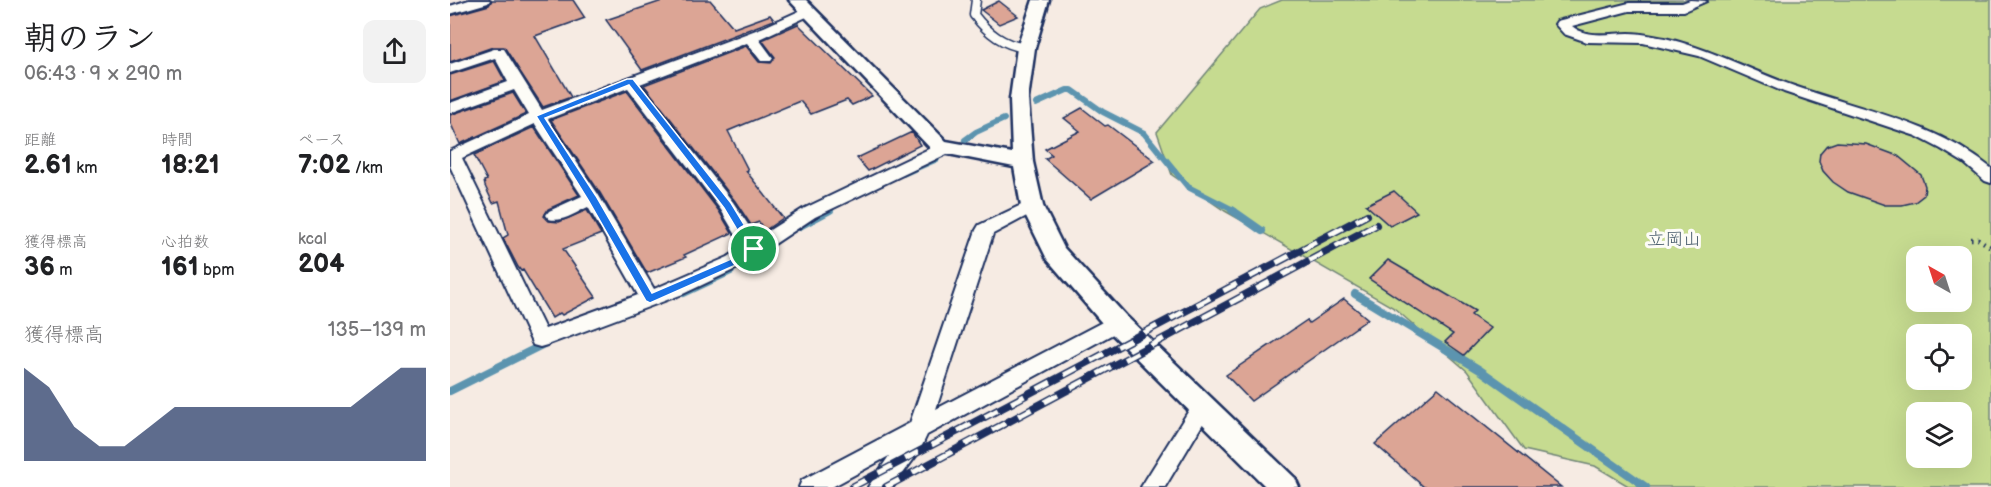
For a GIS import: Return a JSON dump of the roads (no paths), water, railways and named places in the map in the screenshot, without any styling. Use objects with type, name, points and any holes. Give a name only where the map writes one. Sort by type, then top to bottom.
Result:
[{"type":"street","points":[[450,10],[483,0]]},
{"type":"street","points":[[1041,0],[1026,48],[1019,99],[1023,162],[1032,206],[1055,253],[1117,323],[1284,487]]},
{"type":"street","points":[[1698,0],[1700,1],[1684,7],[1629,7],[1562,24],[1567,31],[1582,37],[1638,38],[1705,54],[1787,89],[1931,136],[1972,159],[1991,177]]},
{"type":"street","points":[[945,148],[809,213],[735,262],[650,298],[540,339],[452,157],[540,116],[750,37],[802,6],[945,148],[1023,162]]},
{"type":"street","points":[[750,37],[766,58]]},
{"type":"street","points":[[450,69],[499,52],[517,84],[592,198],[650,298]]},
{"type":"street","points":[[630,81],[728,206],[754,249]]},
{"type":"street","points":[[450,108],[517,84]]},
{"type":"street","points":[[555,215],[592,198]]},
{"type":"street","points":[[879,487],[911,445],[918,431],[986,230],[1032,206]]},
{"type":"street","points":[[810,487],[1117,323]]},
{"type":"street","points":[[1152,487],[1203,405]]},
{"type":"lane","points":[[976,0],[974,15],[984,28],[1009,46],[1026,48]]},
{"type":"waterway","points":[[1036,104],[1067,90],[1072,90],[1103,112],[1144,133],[1188,187],[1235,211]]},
{"type":"waterway","points":[[965,140],[976,132],[1004,119]]},
{"type":"waterway","points":[[903,174],[937,159]]},
{"type":"waterway","points":[[827,211],[831,209]]},
{"type":"waterway","points":[[798,227],[830,210]]},
{"type":"waterway","points":[[1232,210],[1262,231]]},
{"type":"waterway","points":[[684,293],[731,271]]},
{"type":"waterway","points":[[1355,294],[1480,370],[1646,487]]},
{"type":"waterway","points":[[450,391],[544,344]]},
{"type":"railway","points":[[852,487],[1367,215]]},
{"type":"railway","points":[[886,487],[1376,225]]},
{"type":"park label","name":"立岡山","points":[[1674,239]]}]
